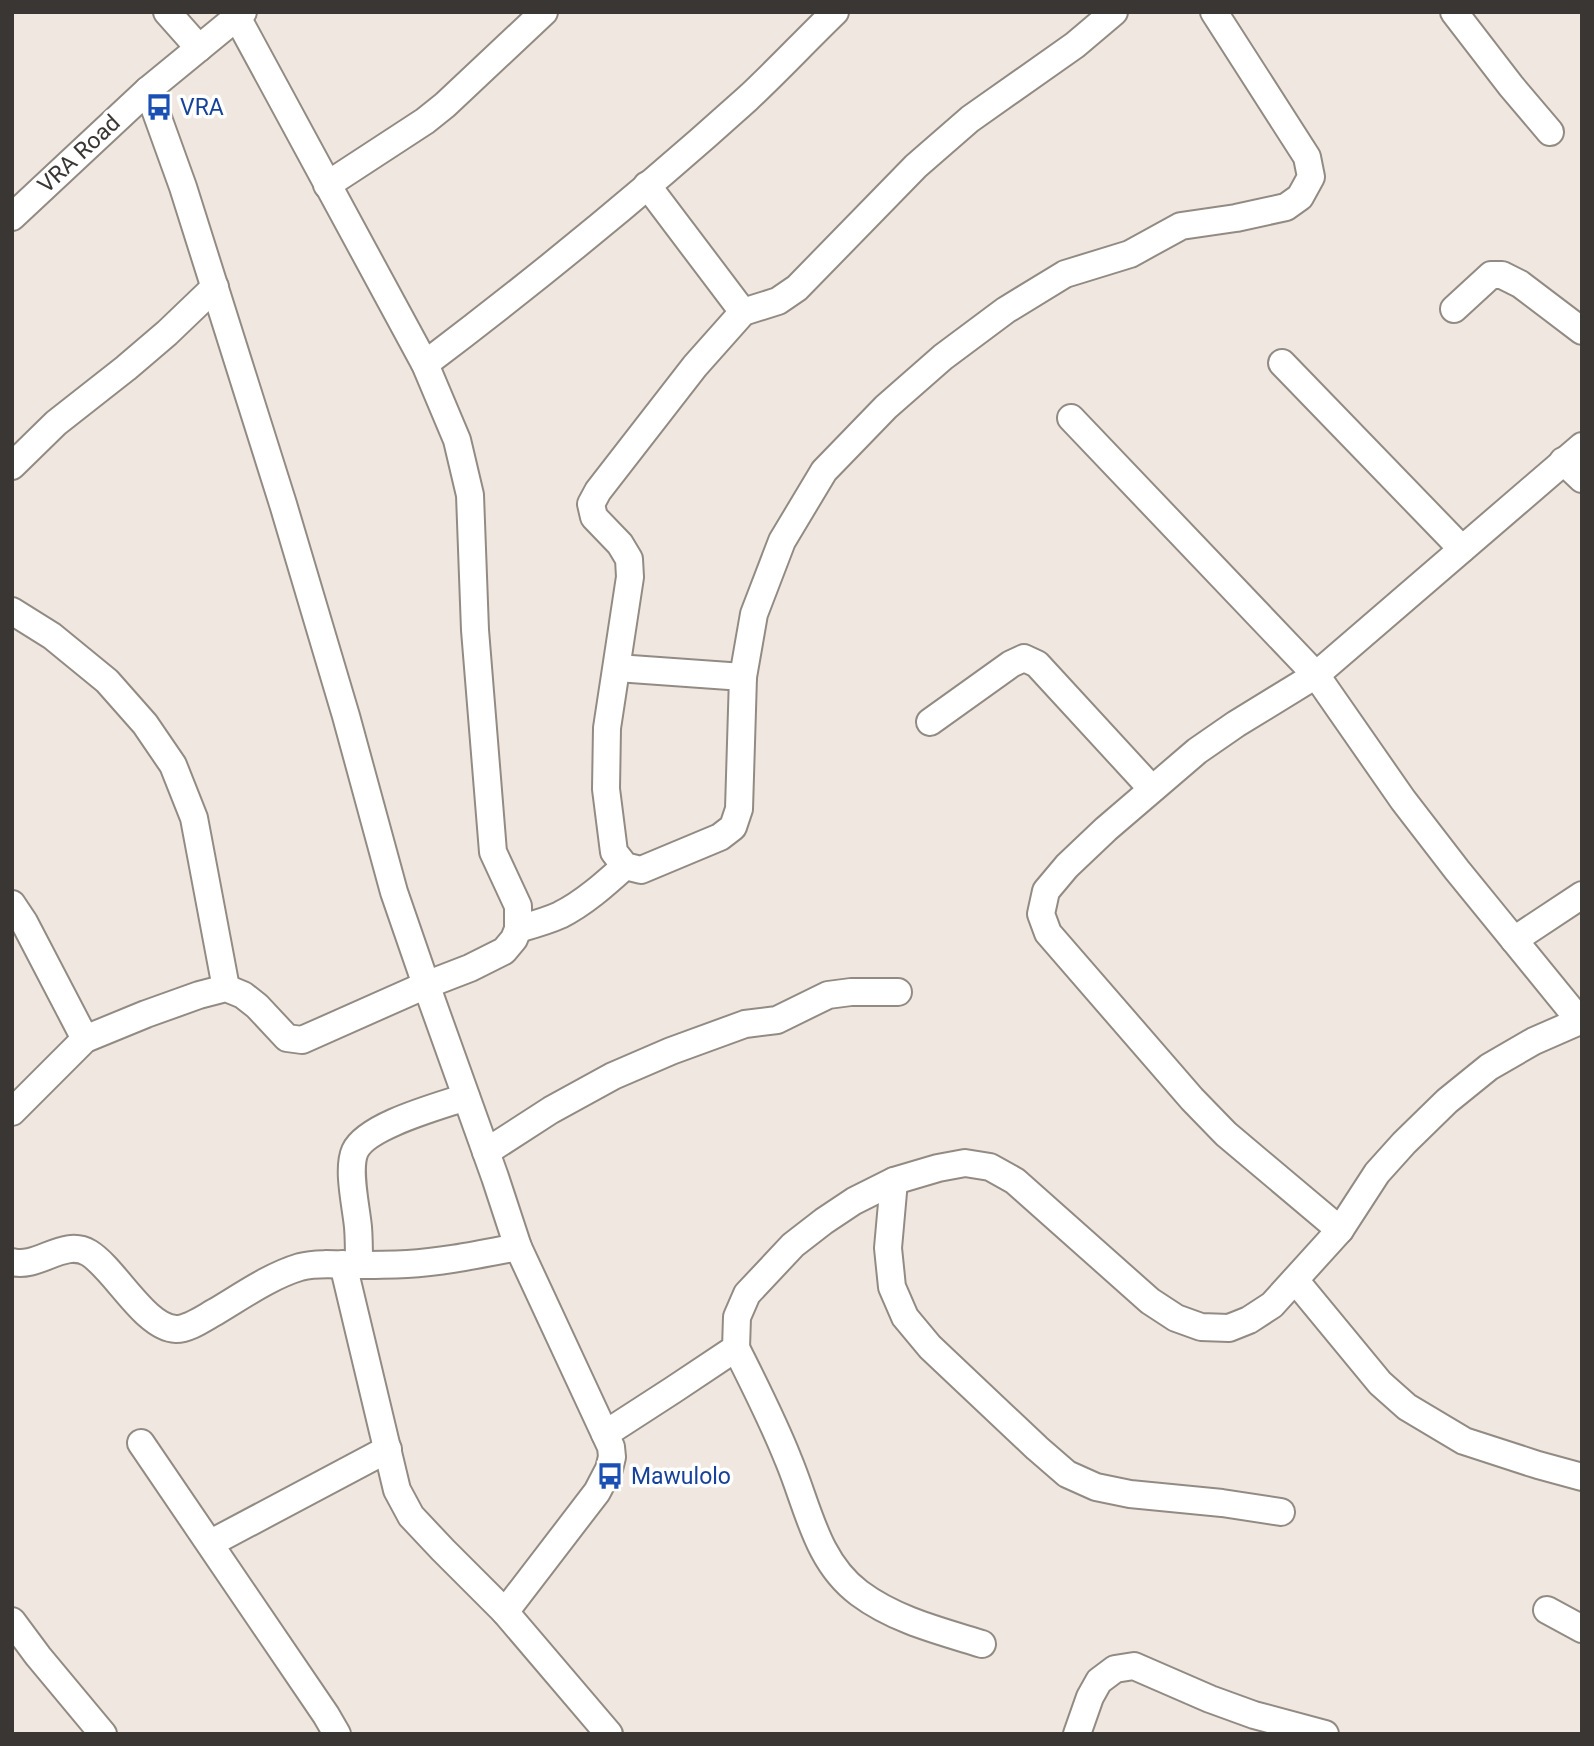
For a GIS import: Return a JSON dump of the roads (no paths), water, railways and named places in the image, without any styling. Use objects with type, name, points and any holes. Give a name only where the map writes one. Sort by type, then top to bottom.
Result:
[{"type":"street","points":[[167,12],[199,48]]},
{"type":"street","points":[[327,185],[425,121],[544,12]]},
{"type":"street","points":[[425,364],[513,297],[695,145],[750,96],[835,12]]},
{"type":"street","points":[[1114,12],[1074,45],[970,118],[916,166],[797,288],[778,301],[743,312],[695,366],[591,503],[594,517],[620,544],[629,559],[630,578],[607,728],[606,789],[614,852],[625,866],[641,870],[720,837],[733,827],[739,809],[743,677],[754,614],[782,541],[824,471],[886,407],[934,365],[1006,310],[1065,274],[1130,254],[1181,226],[1286,208],[1300,197],[1311,177],[1307,157],[1214,12]]},
{"type":"street","points":[[1454,12],[1550,132]]},
{"type":"street","points":[[12,1112],[85,1039],[198,995],[226,988],[243,995],[287,1038],[302,1040],[504,951],[518,929],[519,906],[493,852],[475,630],[470,495],[457,440],[425,364],[327,185],[240,15]]},
{"type":"street","name":"VRA Road","points":[[12,217],[148,89],[240,15]]},
{"type":"street","points":[[148,89],[183,187],[299,557],[394,892],[518,1247],[611,1447],[609,1469],[597,1492],[505,1612]]},
{"type":"street","points":[[648,185],[743,312]]},
{"type":"street","points":[[1454,309],[1491,275],[1502,275],[1520,284],[1582,331]]},
{"type":"street","points":[[12,466],[56,423],[126,368],[215,288]]},
{"type":"street","points":[[1282,363],[1462,549]]},
{"type":"street","points":[[982,1644],[884,1609],[858,1592],[836,1572],[820,1545],[785,1450],[736,1348],[737,1317],[747,1293],[768,1270],[793,1245],[853,1201],[894,1181],[965,1163],[990,1167],[1014,1181],[1150,1301],[1176,1318],[1202,1327],[1229,1328],[1249,1320],[1272,1305],[1340,1230],[1377,1173],[1447,1101],[1489,1068],[1534,1041],[1581,1020],[1403,800],[1316,675],[1071,418]]},
{"type":"street","points":[[1340,1230],[1226,1134],[1192,1100],[1048,933],[1041,914],[1046,891],[1077,857],[1197,751],[1316,675],[1462,549],[1576,462]]},
{"type":"street","points":[[12,611],[52,636],[107,681],[145,724],[173,765],[194,818],[226,988]]},
{"type":"street","points":[[930,722],[1024,657],[1037,664],[1152,789]]},
{"type":"street","points":[[617,668],[743,677]]},
{"type":"street","points":[[518,929],[562,914],[600,889],[625,866]]},
{"type":"street","points":[[1514,940],[1582,895]]},
{"type":"street","points":[[12,904],[85,1039]]},
{"type":"street","points":[[486,1152],[551,1110],[613,1076],[671,1051],[745,1024],[777,1020],[828,995],[898,992]]},
{"type":"street","points":[[466,1097],[398,1120],[372,1133],[355,1150],[352,1173],[358,1226],[351,1265],[388,1450],[397,1490],[411,1516],[505,1612],[609,1734]]},
{"type":"street","points":[[894,1181],[888,1248],[892,1287],[905,1317],[930,1346],[1067,1474],[1096,1487],[1130,1494],[1281,1512]]},
{"type":"street","points":[[12,1262],[29,1263],[76,1248],[88,1253],[151,1318],[162,1325],[177,1329],[193,1324],[277,1276],[302,1267],[440,1262],[518,1247]]},
{"type":"street","points":[[1295,1280],[1380,1383],[1407,1407],[1464,1441],[1582,1477]]},
{"type":"street","points":[[605,1434],[736,1348]]},
{"type":"street","points":[[141,1443],[211,1543],[337,1734]]},
{"type":"street","points":[[211,1543],[388,1450]]},
{"type":"street","points":[[1547,1610],[1582,1629]]},
{"type":"street","points":[[12,1621],[103,1734]]},
{"type":"street","points":[[1077,1734],[1090,1697],[1099,1681],[1115,1669],[1134,1666],[1254,1715],[1325,1734]]},
{"type":"place","name":"VRA","points":[[159,107]]},
{"type":"place","name":"Mawulolo","points":[[610,1476]]}]
